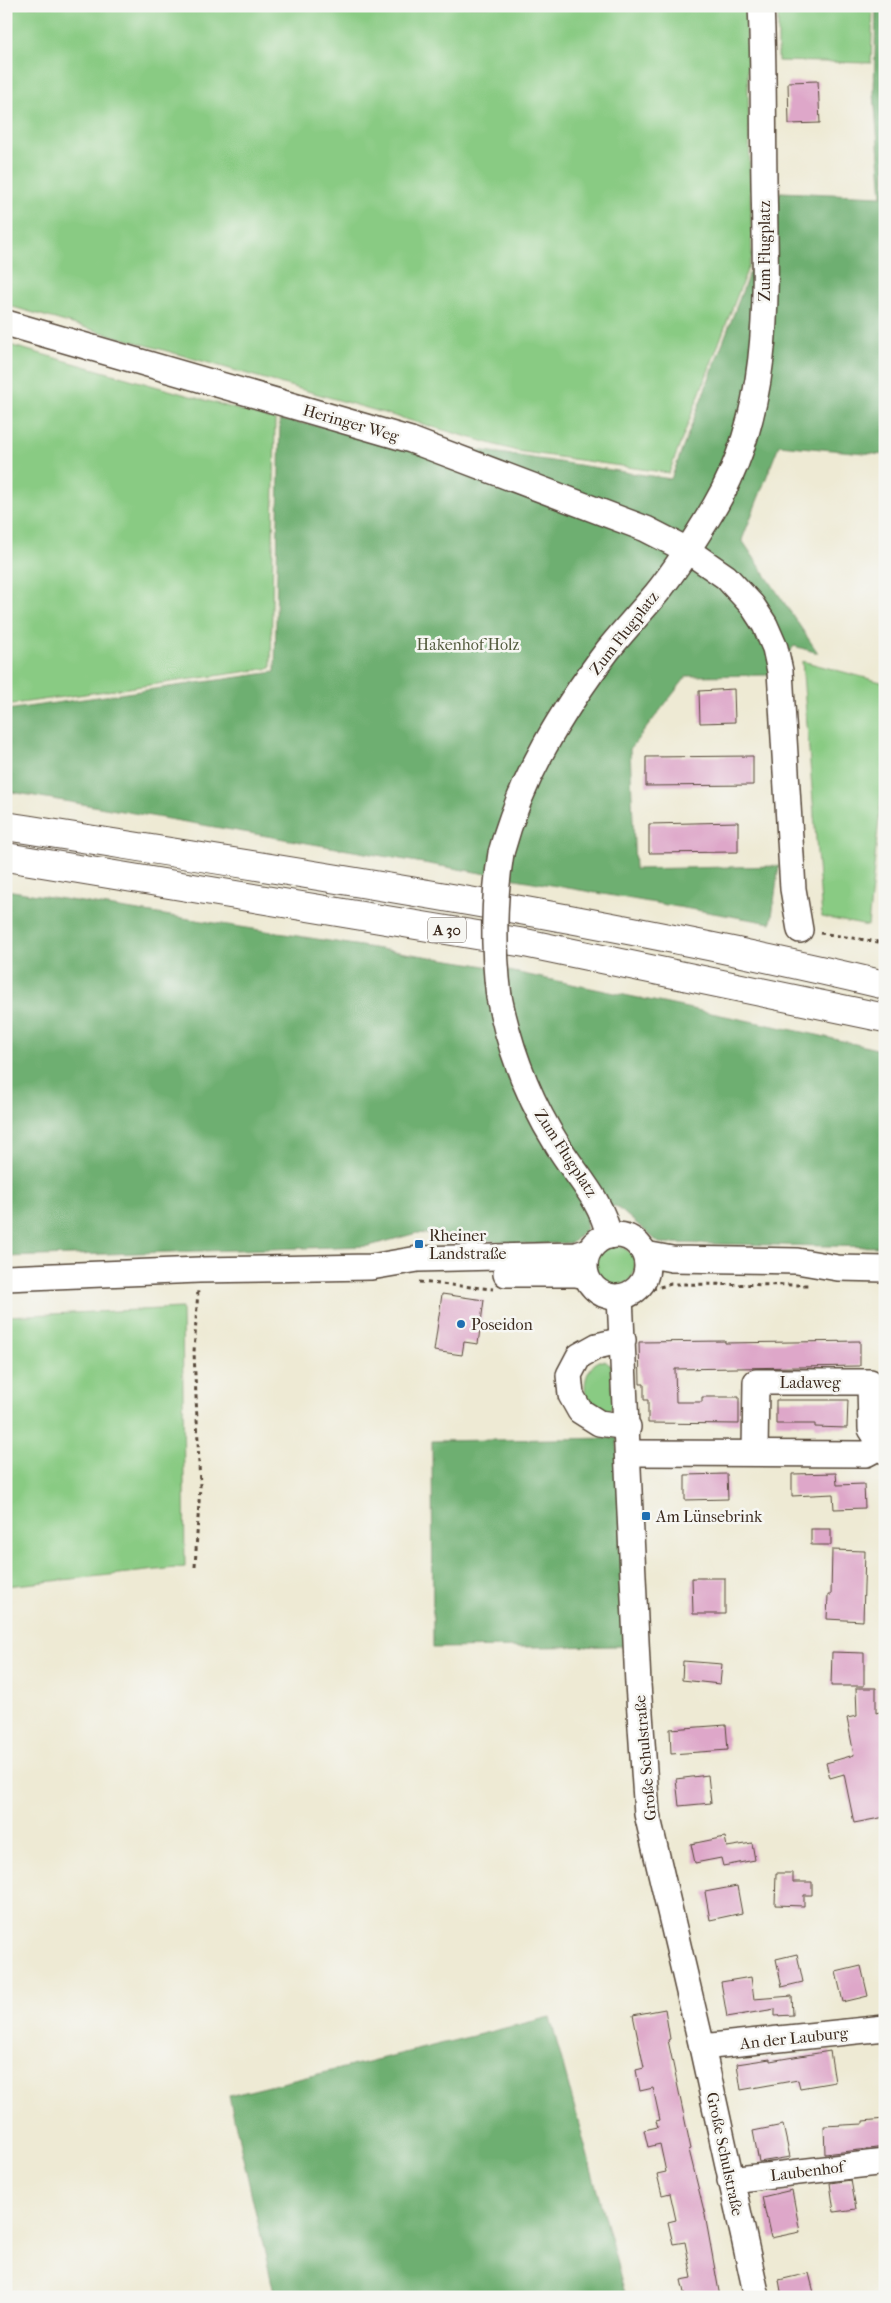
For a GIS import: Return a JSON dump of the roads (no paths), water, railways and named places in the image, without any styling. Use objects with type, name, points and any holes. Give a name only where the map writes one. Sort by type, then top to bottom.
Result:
[{"type":"highway","name":"A 30","points":[[6,826],[383,886],[608,927],[885,985]]},
{"type":"highway","name":"A 30","points":[[6,858],[525,943],[885,1018]]},
{"type":"street","name":"Zum Flugplatz","points":[[609,1236],[598,1203],[559,1148],[536,1108],[517,1064],[499,997],[494,956],[493,923],[495,892],[501,853],[510,821],[532,770],[564,713],[608,650],[657,592],[687,550],[716,503],[737,456],[753,411],[760,377],[765,241],[761,6]]},
{"type":"street","name":"Heringer Weg","points":[[6,323],[411,440],[646,529],[687,550],[726,577],[752,605],[765,626],[775,648],[780,671],[794,889],[800,930]]},
{"type":"street","points":[[629,1316],[610,1297],[600,1293],[592,1286],[586,1276],[585,1268],[588,1251],[594,1244],[609,1236],[620,1235],[630,1238],[639,1245],[645,1266],[656,1275],[797,1276],[838,1268],[885,1269]]},
{"type":"street","points":[[6,1278],[199,1270],[371,1267],[418,1259],[576,1255],[588,1251]]},
{"type":"street","points":[[628,1427],[599,1423],[580,1411],[571,1395],[569,1375],[579,1356],[597,1346],[629,1316],[645,1266]]},
{"type":"street","points":[[371,1267],[420,1274],[576,1274],[586,1276]]},
{"type":"street","name":"Große Schulstraße","points":[[629,1316],[628,1427],[639,1694],[647,1814],[702,2047],[757,2297]]},
{"type":"street","name":"Ladaweg","points":[[755,1453],[756,1382],[870,1382],[871,1429],[884,1447]]},
{"type":"street","points":[[629,1453],[866,1454],[884,1447]]},
{"type":"street","name":"An der Lauburg","points":[[702,2047],[885,2028]]},
{"type":"street","name":"Laubenhof","points":[[730,2180],[885,2162]]},
{"type":"place","name":"Rheiner Landstraße","points":[[419,1244]]},
{"type":"place","name":"Poseidon","points":[[461,1324]]},
{"type":"place","name":"Am Lünsebrink","points":[[646,1516]]},
{"type":"park label","name":"Hakenhof Holz","points":[[468,644]]}]
